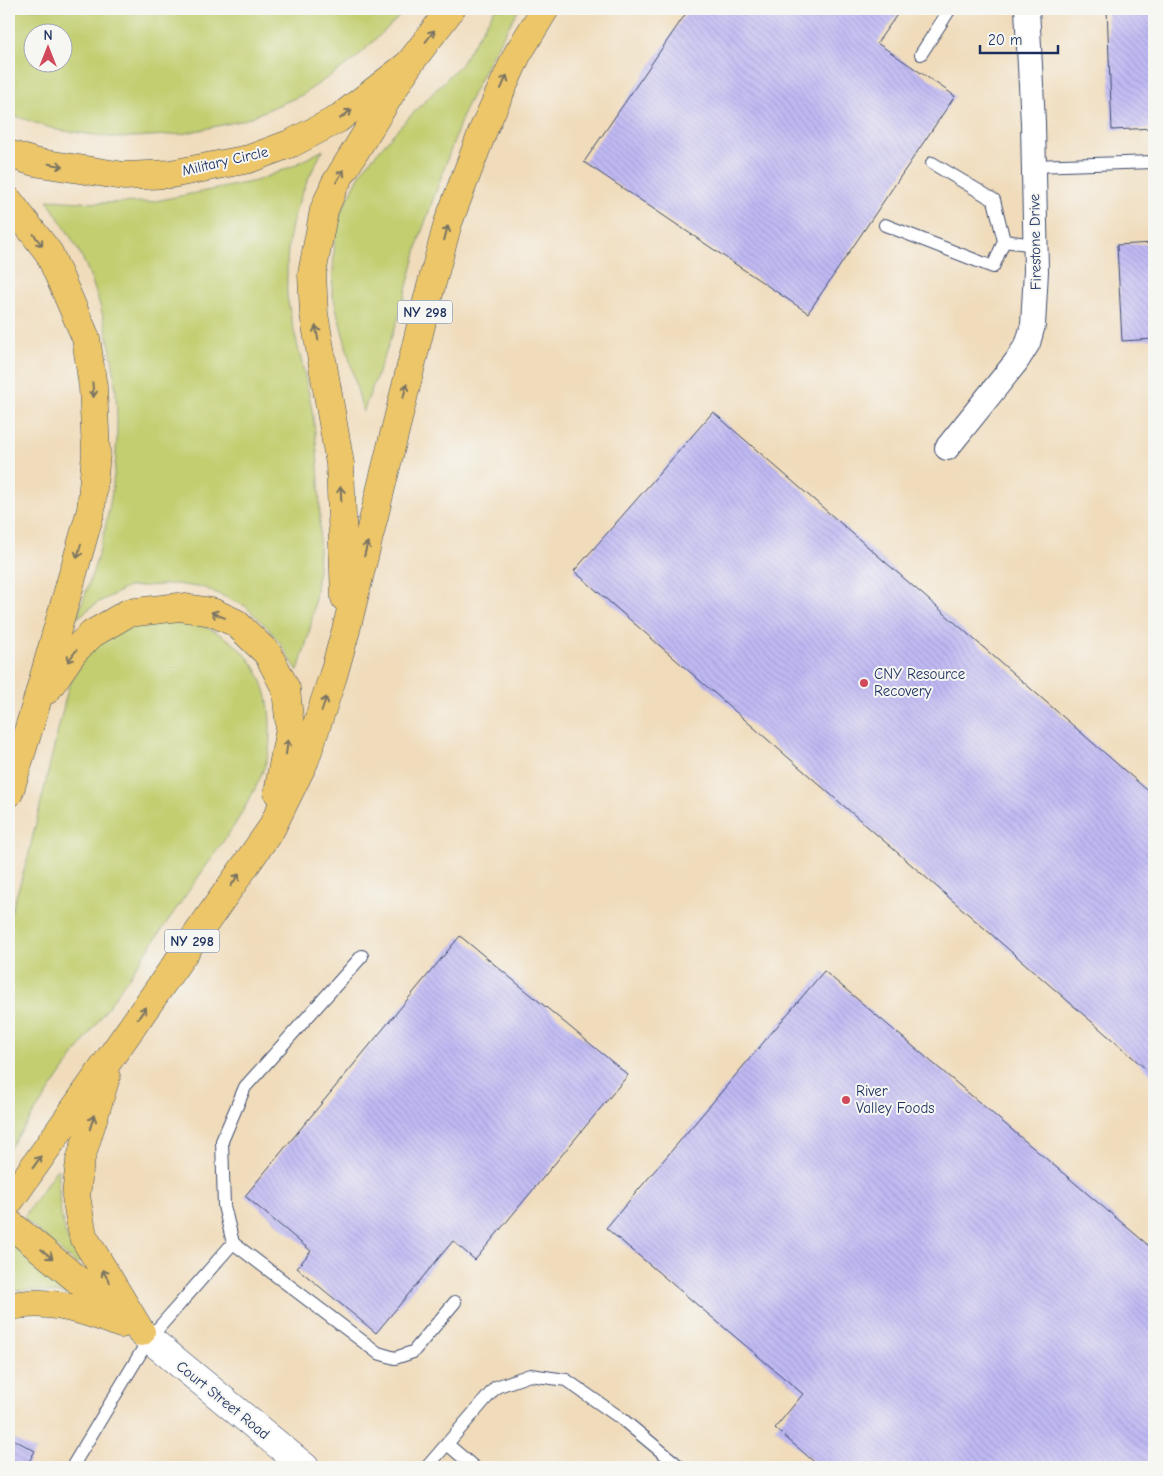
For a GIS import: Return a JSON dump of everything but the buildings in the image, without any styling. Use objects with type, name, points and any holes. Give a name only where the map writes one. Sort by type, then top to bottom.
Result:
[{"type":"main road","name":"Military Circle","points":[[9,154],[34,162],[124,176],[171,174],[249,159],[292,143],[338,119],[409,64],[450,9]]},
{"type":"main road","name":"NY 298","points":[[9,1202],[271,829],[306,760],[346,630],[448,223],[484,128],[516,55],[545,9]]},
{"type":"main road","name":"NY 298","points":[[346,630],[340,464],[314,314],[312,274],[324,210],[335,184],[409,64]]},
{"type":"main road","points":[[9,201],[49,253],[86,338],[93,397],[96,452],[91,510],[9,793]]},
{"type":"main road","points":[[35,708],[74,652],[92,634],[128,613],[179,607],[212,612],[236,623],[268,654],[286,689],[290,728],[271,829]]},
{"type":"main road","points":[[114,1053],[80,1161],[76,1196],[83,1236],[145,1336]]},
{"type":"main road","points":[[9,1223],[145,1336]]},
{"type":"main road","points":[[9,1307],[46,1304],[80,1310],[145,1336]]},
{"type":"street","name":"Firestone Drive","points":[[947,448],[1016,362],[1028,343],[1034,325],[1036,292],[1034,166],[1027,9]]},
{"type":"street","name":"Court Street Road","points":[[145,1336],[305,1467]]},
{"type":"lane","points":[[921,54],[950,9]]},
{"type":"lane","points":[[1034,166],[1154,162]]},
{"type":"lane","points":[[885,225],[993,267],[1004,241],[994,200],[932,163]]},
{"type":"lane","points":[[1004,241],[1035,245]]},
{"type":"lane","points":[[362,956],[245,1087],[222,1140],[224,1206],[233,1242],[378,1353],[396,1358],[413,1352],[455,1302]]},
{"type":"lane","points":[[72,1467],[145,1336],[233,1242]]},
{"type":"lane","points":[[427,1467],[496,1387],[530,1375],[566,1380],[622,1419],[680,1467]]},
{"type":"lane","points":[[446,1444],[474,1467]]},
{"type":"green space","points":[[9,9],[405,9],[355,59],[302,95],[244,120],[182,134],[119,138],[57,130],[9,114]]},
{"type":"green space","points":[[495,9],[519,9],[492,55],[465,109],[420,237],[399,317],[363,412],[332,292],[335,233],[341,212],[363,169],[396,131],[461,64]]},
{"type":"green space","points":[[323,150],[301,195],[296,210],[287,258],[287,299],[313,416],[318,467],[320,520],[315,599],[310,630],[298,671],[267,627],[245,606],[205,588],[176,584],[128,587],[97,603],[77,618],[100,547],[112,491],[116,459],[116,393],[106,329],[86,266],[73,241],[47,200],[99,203],[150,202],[256,181],[293,166]]},
{"type":"green space","points":[[183,620],[220,634],[248,657],[257,672],[265,688],[269,707],[270,741],[266,762],[256,787],[234,826],[9,1149],[9,919],[27,861],[68,688],[87,656],[113,633],[137,624]]},
{"type":"green space","points":[[56,1170],[59,1170],[60,1205],[64,1229],[73,1250],[80,1260],[76,1264],[23,1218]]},
{"type":"green space","points":[[9,1239],[78,1296],[29,1290],[9,1291]]},
{"type":"place","name":"CNY Resource Recovery","points":[[864,683]]},
{"type":"place","name":"River Valley Foods","points":[[846,1100]]}]
